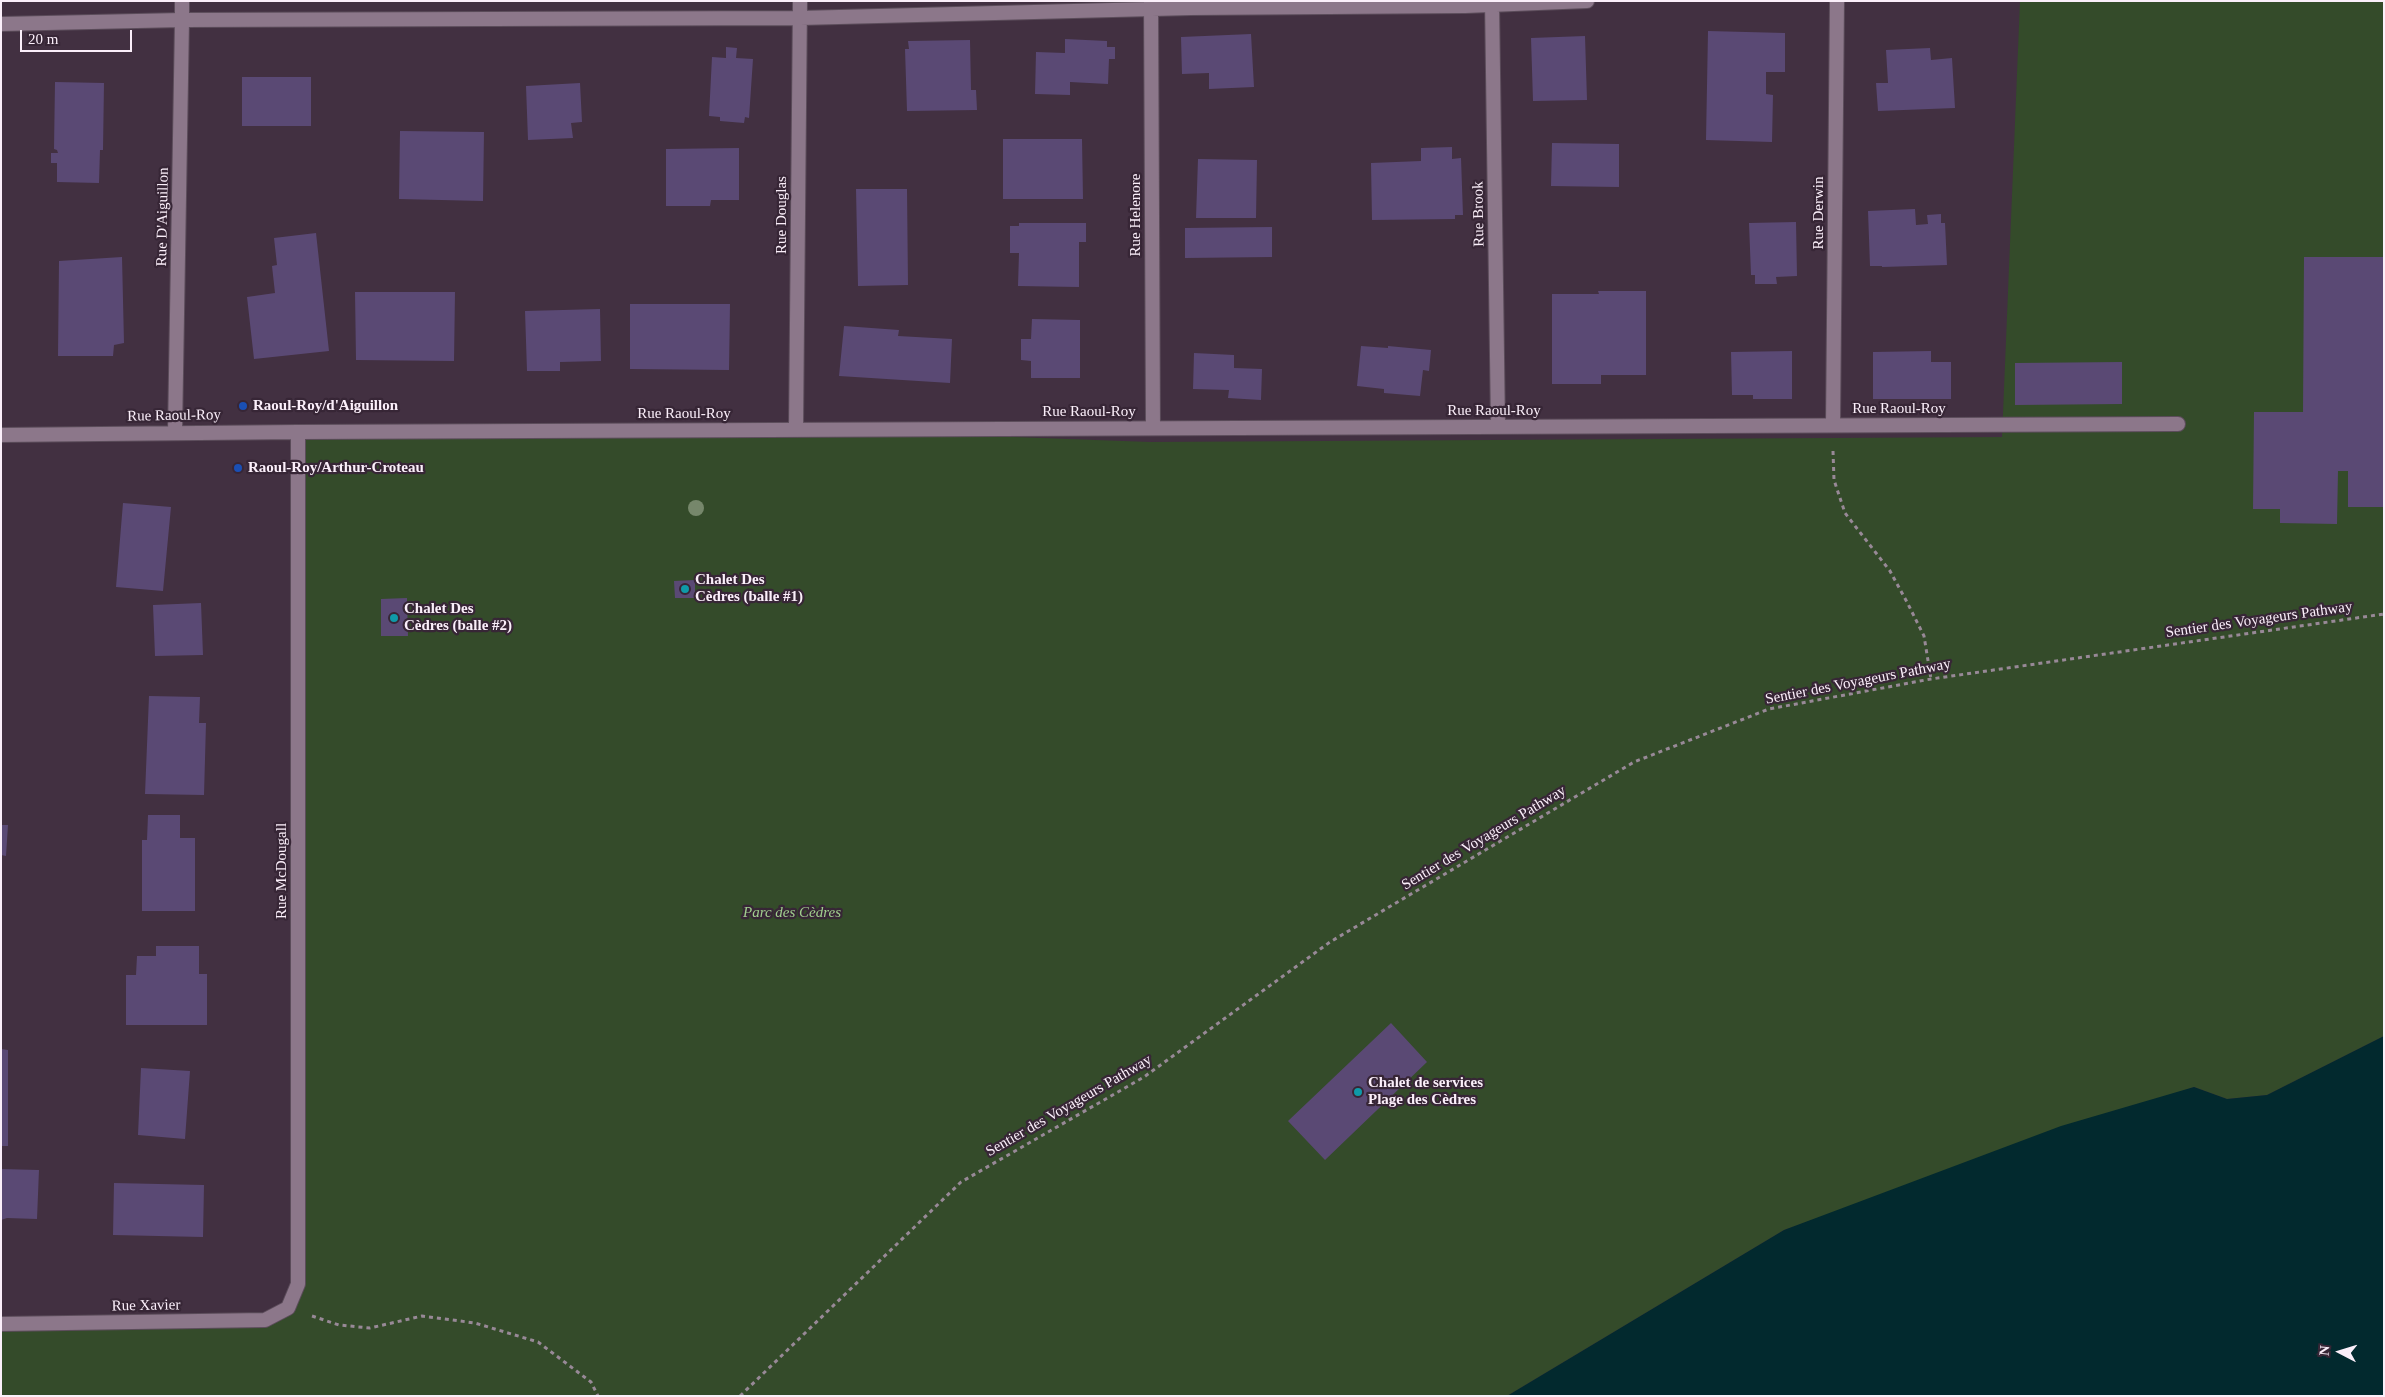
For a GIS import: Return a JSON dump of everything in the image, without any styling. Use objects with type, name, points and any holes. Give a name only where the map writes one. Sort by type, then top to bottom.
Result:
[{"type":"street","name":"Rue D'Aiguillon","points":[[175,432],[182,1]]},
{"type":"street","name":"Rue Douglas","points":[[796,430],[800,1]]},
{"type":"street","points":[[1,24],[182,20],[800,18],[1151,6],[1586,1]]},
{"type":"street","name":"Rue Derwin","points":[[1832,425],[1837,1]]},
{"type":"street","name":"Rue Brook","points":[[1492,3],[1498,427]]},
{"type":"street","name":"Rue Helenore","points":[[1151,6],[1153,428]]},
{"type":"street","name":"Rue Raoul-Roy","points":[[1,435],[175,432],[2178,424]]},
{"type":"street","name":"Rue McDougall","points":[[288,1308],[298,1284],[298,432]]},
{"type":"street","name":"Rue Xavier","points":[[1,1324],[265,1320],[288,1308]]},
{"type":"path","points":[[1832,425],[1834,480],[1845,513],[1890,571],[1908,604],[1924,636],[1931,679]]},
{"type":"path","name":"Sentier des Voyageurs Pathway","points":[[740,1396],[961,1182],[1144,1077],[1330,942],[1634,762],[1769,709],[1931,679],[2384,614]]},
{"type":"path","points":[[288,1308],[339,1325],[370,1328],[422,1316],[475,1323],[538,1342],[591,1382],[598,1396]]},
{"type":"green space","name":"Parc des Cèdres","points":[[2020,1],[2384,1],[2384,1036],[2267,1095],[2227,1099],[2194,1087],[1784,1230],[1507,1396],[1,1396],[1,1324],[265,1320],[288,1308],[298,1284],[298,432],[796,429],[1150,442],[2002,437]]},
{"type":"shaded area","points":[[2384,1036],[2384,1396],[1507,1396],[1784,1230],[2061,1126],[2194,1087],[2227,1099],[2267,1095]]},
{"type":"building","points":[[1708,31],[1785,33],[1785,72],[1766,72],[1766,94],[1773,95],[1772,142],[1706,140]]},
{"type":"building","points":[[1251,34],[1254,87],[1209,89],[1209,73],[1182,74],[1181,37]]},
{"type":"building","points":[[1585,36],[1587,100],[1533,101],[1531,38]]},
{"type":"building","points":[[1065,39],[1107,41],[1107,47],[1115,47],[1115,59],[1109,59],[1108,84],[1070,82],[1070,95],[1035,94],[1036,52],[1065,53]]},
{"type":"building","points":[[970,40],[971,90],[976,90],[977,110],[907,111],[905,49],[909,49],[908,41]]},
{"type":"building","points":[[726,47],[737,48],[736,58],[753,59],[749,118],[745,117],[744,123],[720,121],[720,117],[709,116],[712,57],[726,58]]},
{"type":"building","points":[[1930,48],[1931,60],[1952,58],[1955,108],[1878,111],[1876,83],[1888,83],[1886,50]]},
{"type":"building","points":[[242,77],[311,77],[311,126],[242,126]]},
{"type":"building","points":[[55,82],[104,83],[103,150],[100,150],[99,183],[57,182],[57,163],[51,163],[51,153],[58,153],[54,149]]},
{"type":"building","points":[[580,83],[582,122],[571,123],[573,138],[528,140],[526,86]]},
{"type":"building","points":[[400,131],[484,132],[483,201],[399,199]]},
{"type":"building","points":[[1003,139],[1082,139],[1083,199],[1003,199]]},
{"type":"building","points":[[1552,143],[1619,144],[1619,187],[1551,186]]},
{"type":"building","points":[[1452,147],[1452,159],[1461,158],[1463,215],[1455,215],[1455,219],[1372,220],[1371,163],[1421,161],[1421,148]]},
{"type":"building","points":[[739,148],[739,200],[711,200],[710,206],[666,206],[666,149]]},
{"type":"building","points":[[1198,159],[1257,160],[1256,218],[1196,218]]},
{"type":"building","points":[[856,189],[907,189],[908,285],[858,286]]},
{"type":"building","points":[[1915,209],[1916,225],[1928,224],[1927,215],[1941,214],[1941,223],[1945,223],[1947,265],[1870,266],[1868,211]]},
{"type":"building","points":[[1796,222],[1797,276],[1776,277],[1777,284],[1755,284],[1755,275],[1751,275],[1749,223]]},
{"type":"building","points":[[1019,223],[1086,223],[1086,242],[1079,242],[1079,287],[1018,286],[1019,253],[1010,253],[1010,226],[1019,226]]},
{"type":"building","points":[[1272,227],[1272,257],[1185,258],[1185,228]]},
{"type":"building","points":[[316,233],[329,351],[254,359],[247,297],[275,293],[272,266],[277,265],[274,238]]},
{"type":"building","points":[[122,257],[124,343],[114,345],[113,356],[58,356],[59,261]]},
{"type":"building","points":[[2304,257],[2384,257],[2384,507],[2348,507],[2348,471],[2338,471],[2337,524],[2280,523],[2280,509],[2253,509],[2254,412],[2303,412]]},
{"type":"building","points":[[1598,291],[1646,291],[1646,375],[1601,375],[1601,384],[1552,384],[1552,294],[1599,294]]},
{"type":"building","points":[[355,292],[455,292],[454,361],[356,360]]},
{"type":"building","points":[[630,304],[730,304],[729,370],[630,369]]},
{"type":"building","points":[[600,309],[601,361],[560,362],[560,371],[527,371],[525,311]]},
{"type":"building","points":[[1032,319],[1080,320],[1080,378],[1031,378],[1031,361],[1021,360],[1021,339],[1031,339]]},
{"type":"building","points":[[844,326],[899,330],[898,336],[952,339],[950,383],[839,376]]},
{"type":"building","points":[[1361,346],[1388,348],[1388,346],[1431,350],[1429,371],[1423,370],[1420,396],[1384,393],[1384,389],[1357,386]]},
{"type":"building","points":[[1792,351],[1792,399],[1753,399],[1753,395],[1732,395],[1731,352]]},
{"type":"building","points":[[1931,351],[1931,362],[1951,362],[1951,399],[1873,399],[1873,352]]},
{"type":"building","points":[[1194,353],[1234,355],[1234,368],[1262,369],[1261,400],[1228,398],[1229,390],[1193,389]]},
{"type":"building","points":[[2122,362],[2122,404],[2015,405],[2015,363]]},
{"type":"building","points":[[123,503],[171,507],[163,591],[116,587]]},
{"type":"building","name":"Chalet Des Cèdres (balle #1)","points":[[695,580],[695,598],[675,598],[674,581]]},
{"type":"building","name":"Chalet Des Cèdres (balle #2)","points":[[407,598],[408,636],[381,636],[381,599]]},
{"type":"building","points":[[201,603],[203,655],[155,656],[153,605]]},
{"type":"building","points":[[149,696],[200,697],[199,723],[206,723],[204,795],[145,794]]},
{"type":"building","points":[[148,815],[180,815],[180,838],[195,838],[195,911],[142,911],[142,840],[147,840]]},
{"type":"building","points":[[1,825],[8,825],[6,856],[1,855]]},
{"type":"building","points":[[156,946],[199,946],[199,974],[207,974],[207,1025],[126,1025],[126,975],[136,975],[137,956],[156,956]]},
{"type":"building","name":"Chalet de services Plage des Cèdres","points":[[1391,1023],[1427,1062],[1325,1160],[1288,1121]]},
{"type":"building","points":[[1,1049],[8,1050],[8,1146],[1,1146]]},
{"type":"building","points":[[141,1068],[190,1071],[185,1139],[138,1135]]},
{"type":"building","points":[[1,1169],[39,1170],[37,1219],[7,1218],[1,1220]]},
{"type":"building","points":[[114,1183],[204,1185],[203,1237],[113,1235]]},
{"type":"place","name":"Raoul-Roy/d'Aiguillon","points":[[243,406]]},
{"type":"place","name":"Raoul-Roy/Arthur-Croteau","points":[[238,468]]},
{"type":"place","name":"Chalet Des Cèdres (balle #1)","points":[[685,589]]},
{"type":"place","name":"Chalet Des Cèdres (balle #2)","points":[[394,618]]},
{"type":"place","name":"Chalet de services Plage des Cèdres","points":[[1358,1092]]}]
